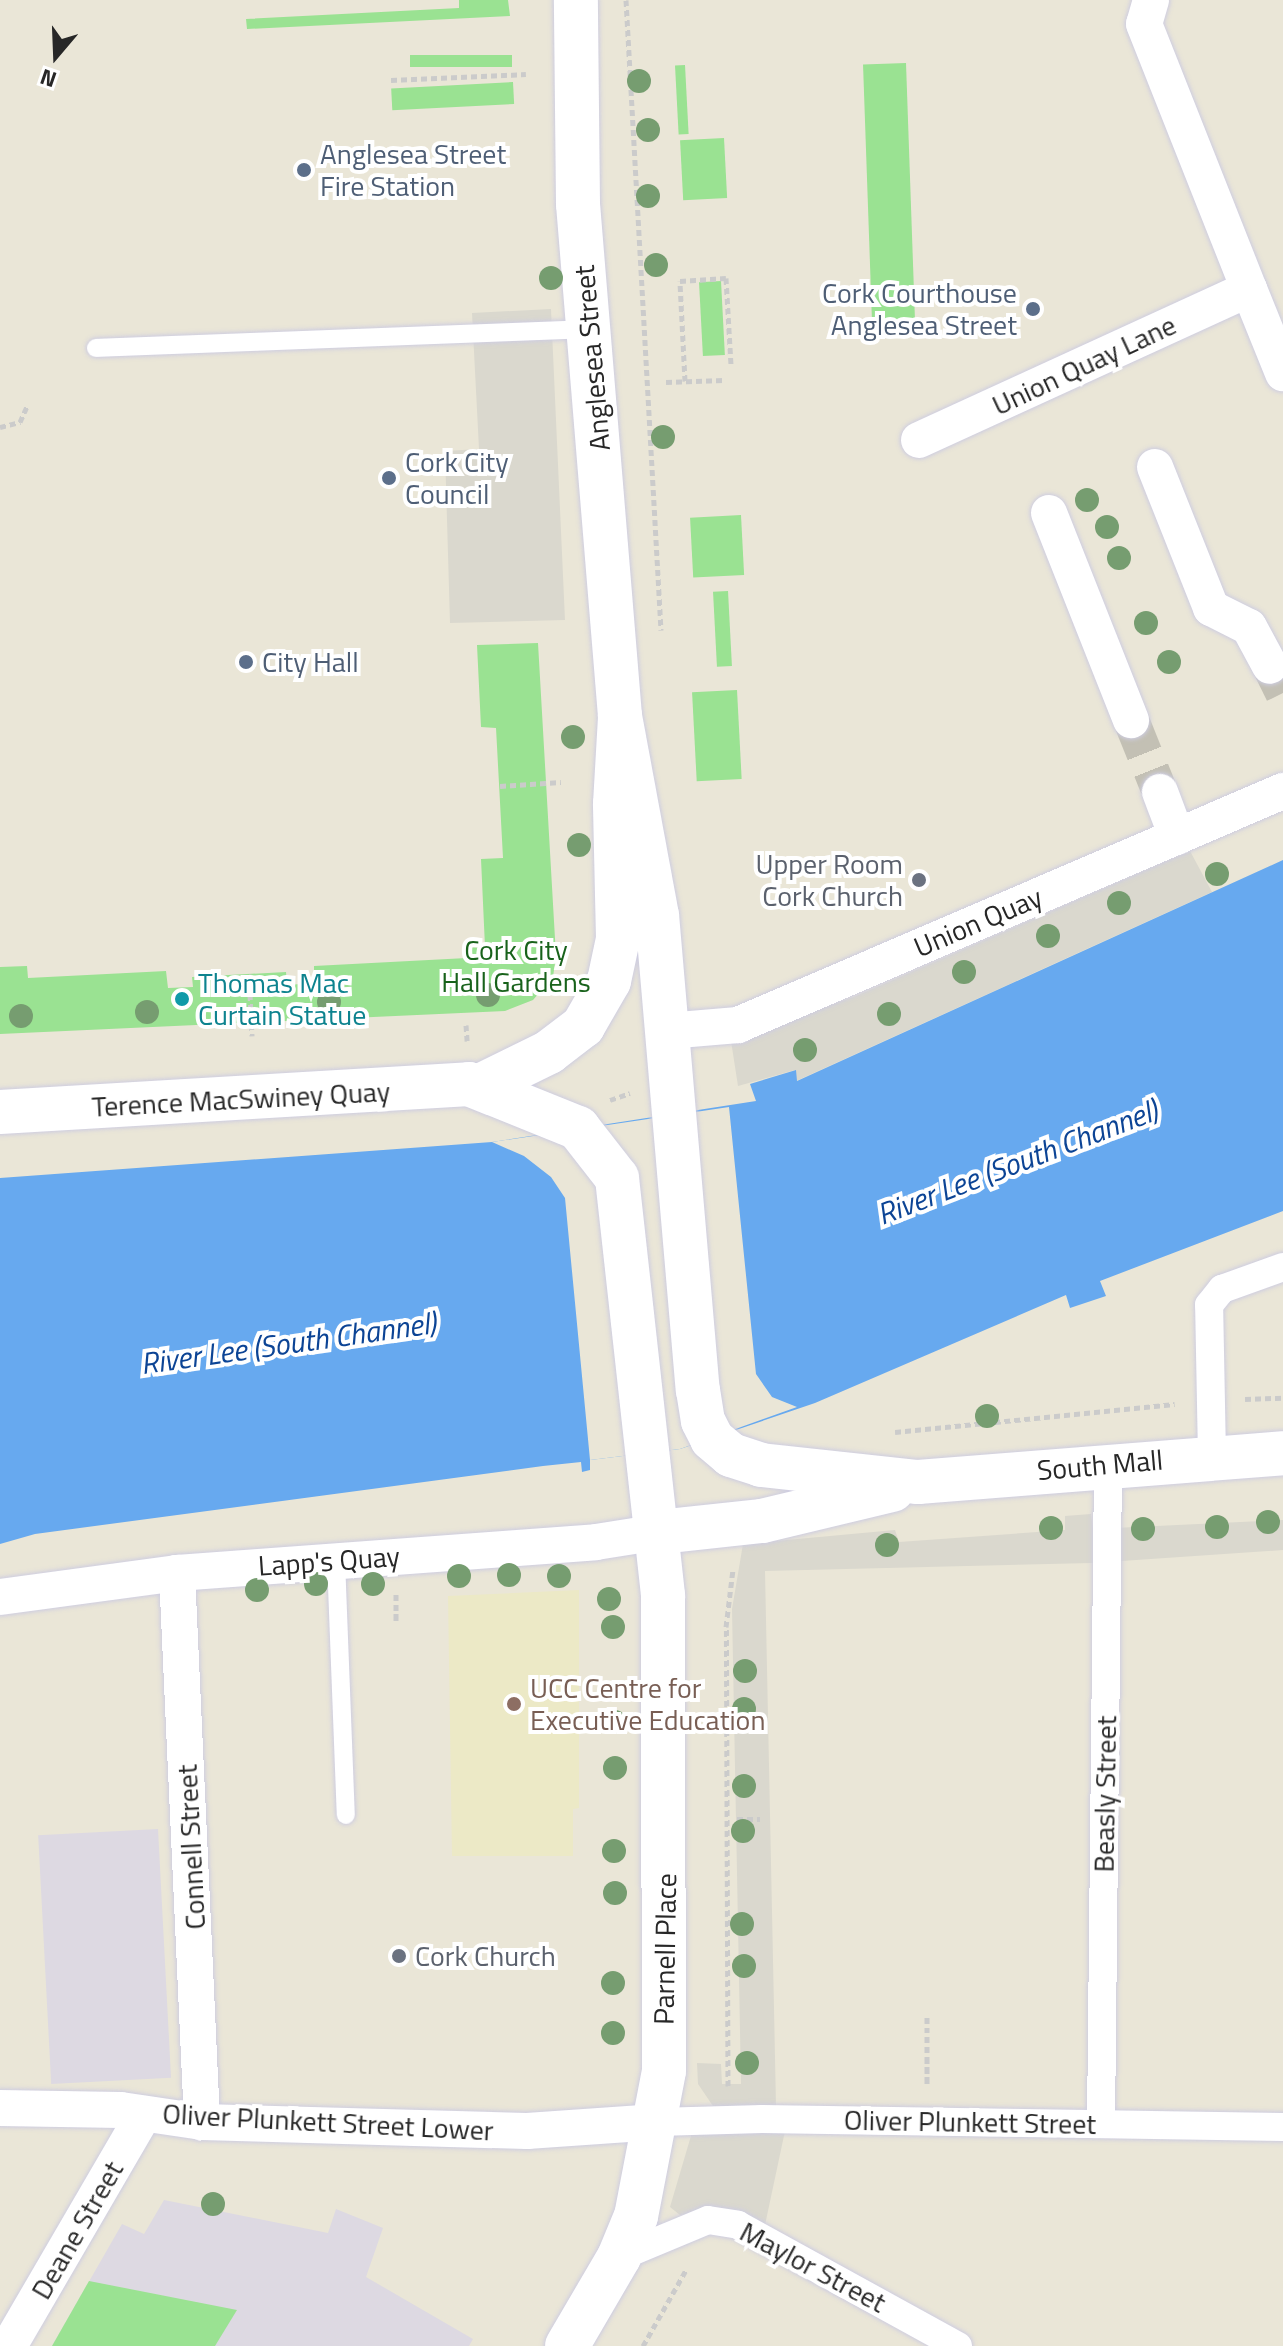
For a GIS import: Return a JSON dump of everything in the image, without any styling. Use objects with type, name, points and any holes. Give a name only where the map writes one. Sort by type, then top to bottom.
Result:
[{"type":"main road","name":"Anglesea Street","points":[[576,0],[578,204],[591,328],[620,716],[657,915],[698,1390],[703,1421],[712,1439]]},
{"type":"main road","name":"Anglesea Street","points":[[482,1085],[572,1036],[595,1013],[609,981],[618,939],[615,804],[620,716]]},
{"type":"main road","name":"Terence MacSwiney Quay","points":[[0,1112],[482,1085]]},
{"type":"main road","name":"Parnell Place","points":[[482,1085],[578,1128],[617,1178],[659,1532],[667,1887],[664,2071],[657,2122],[636,2216],[619,2257],[567,2346]]},
{"type":"main road","name":"South Mall","points":[[712,1439],[731,1455],[761,1465],[918,1482]]},
{"type":"main road","name":"South Mall","points":[[659,1532],[776,1519],[918,1482],[1108,1464],[1283,1453]]},
{"type":"street","points":[[1151,0],[1144,24],[1283,373]]},
{"type":"street","name":"Union Quay Lane","points":[[919,440],[1249,289]]},
{"type":"street","points":[[1155,467],[1211,608],[1249,627],[1270,666]]},
{"type":"street","points":[[1049,513],[1131,720]]},
{"type":"street","name":"Union Quay","points":[[667,1031],[738,1025],[1283,791]]},
{"type":"street","points":[[1160,792],[1177,837]]},
{"type":"street","points":[[1212,1456],[1209,1305],[1222,1289],[1283,1267]]},
{"type":"street","name":"Beasly Street","points":[[1101,2124],[1108,1464]]},
{"type":"street","name":"Lapp's Quay","points":[[0,1597],[177,1573],[596,1542],[659,1532]]},
{"type":"street","name":"Connell Street","points":[[177,1573],[202,2122]]},
{"type":"street","name":"Oliver Plunkett Street Lower","points":[[0,2108],[144,2114],[202,2122],[527,2131],[657,2122]]},
{"type":"street","name":"Deane Street","points":[[9,2346],[144,2114]]},
{"type":"street","name":"Oliver Plunkett Street","points":[[657,2122],[729,2119],[1283,2127]]},
{"type":"street","name":"Maylor Street","points":[[619,2257],[713,2221],[767,2238],[958,2346]]},
{"type":"lane","points":[[96,348],[591,328]]},
{"type":"lane","points":[[336,1560],[346,1815]]},
{"type":"path","points":[[626,0],[661,641]]},
{"type":"path","points":[[391,80],[526,74]]},
{"type":"path","points":[[685,381],[680,281],[726,278],[731,365]]},
{"type":"path","points":[[666,382],[724,380]]},
{"type":"path","points":[[0,427],[20,422],[27,406]]},
{"type":"path","points":[[500,786],[561,782]]},
{"type":"path","points":[[249,974],[252,1036]]},
{"type":"path","points":[[466,1025],[467,1042]]},
{"type":"path","points":[[883,1433],[1210,1401]]},
{"type":"path","points":[[729,2119],[726,1627],[734,1560]]},
{"type":"path","points":[[396,1589],[396,1623]]},
{"type":"path","points":[[737,1819],[760,1819]]},
{"type":"path","points":[[927,2017],[927,2096]]},
{"type":"path","points":[[643,2346],[713,2221]]},
{"type":"shaded area","points":[[551,309],[565,620],[450,623],[445,451],[479,449],[472,313]]},
{"type":"shaded area","points":[[1190,851],[1212,892],[796,1081],[795,1070],[738,1086],[731,1041],[856,996]]},
{"type":"shaded area","points":[[1091,1514],[1093,1529],[1283,1520],[1283,1550],[1092,1563],[765,1571],[776,2106],[713,2106],[698,2084],[697,2063],[721,2064],[722,2084],[741,2084],[732,1609],[743,1544],[895,1530],[899,1542],[1065,1530],[1065,1516]]},
{"type":"shaded area","name":"UCC Centre for Executive Education","points":[[579,1590],[579,1808],[573,1809],[573,1856],[452,1856],[448,1596]]},
{"type":"shaded area","points":[[158,1829],[171,2078],[51,2084],[38,1835]]},
{"type":"shaded area","points":[[693,2129],[785,2131],[765,2225],[712,2210],[680,2215],[670,2207]]},
{"type":"shaded area","points":[[164,2200],[328,2233],[336,2209],[383,2228],[366,2277],[473,2339],[469,2346],[52,2346],[122,2224],[144,2234]]},
{"type":"green space","points":[[459,0],[508,0],[510,16],[247,29],[246,19],[459,8]]},
{"type":"green space","points":[[410,55],[512,55],[512,67],[410,67]]},
{"type":"green space","points":[[906,63],[915,329],[872,330],[863,65]]},
{"type":"green space","points":[[685,65],[689,134],[679,134],[675,66]]},
{"type":"green space","points":[[513,82],[514,104],[392,110],[391,88]]},
{"type":"green space","points":[[724,138],[727,198],[683,200],[680,140]]},
{"type":"green space","points":[[721,281],[725,355],[703,356],[699,282]]},
{"type":"green space","points":[[741,515],[744,575],[693,578],[690,518]]},
{"type":"green space","points":[[728,591],[732,666],[717,667],[713,592]]},
{"type":"green space","name":"Cork City Hall Gardens","points":[[538,643],[556,956],[553,977],[533,1000],[505,1011],[0,1034],[0,967],[27,966],[28,978],[166,971],[168,988],[193,987],[192,977],[286,972],[287,985],[314,983],[314,966],[467,958],[466,948],[485,947],[481,859],[503,858],[496,728],[481,727],[477,645]]},
{"type":"green space","points":[[737,690],[742,779],[697,781],[692,692]]},
{"type":"green space","points":[[89,2281],[237,2310],[215,2346],[52,2346]]},
{"type":"water","name":"River Lee (South Channel)","points":[[1283,860],[1283,1211],[1100,1281],[1106,1296],[1070,1308],[1066,1295],[815,1403],[680,1449],[590,1460],[590,1470],[582,1472],[581,1462],[543,1466],[35,1534],[0,1544],[0,1178],[492,1142],[756,1101],[750,1084],[796,1070],[797,1081]]},
{"type":"pier","points":[[729,1107],[756,1374],[772,1397],[797,1407],[680,1449],[590,1460],[565,1198],[551,1177],[524,1156],[492,1142]]},
{"type":"tunnel","points":[[1270,666],[1283,693]]},
{"type":"tunnel","points":[[1131,720],[1160,792]]},
{"type":"place","name":"Anglesea Street Fire Station","points":[[304,170]]},
{"type":"place","name":"Cork Courthouse Anglesea Street","points":[[1033,309]]},
{"type":"place","name":"Cork City Council","points":[[389,478]]},
{"type":"place","name":"City Hall","points":[[246,662]]},
{"type":"place","name":"Upper Room Cork Church","points":[[919,880]]},
{"type":"place","name":"Thomas Mac Curtain Statue","points":[[182,999]]},
{"type":"place","name":"UCC Centre for Executive Education","points":[[514,1704]]},
{"type":"place","name":"Cork Church","points":[[399,1956]]}]
